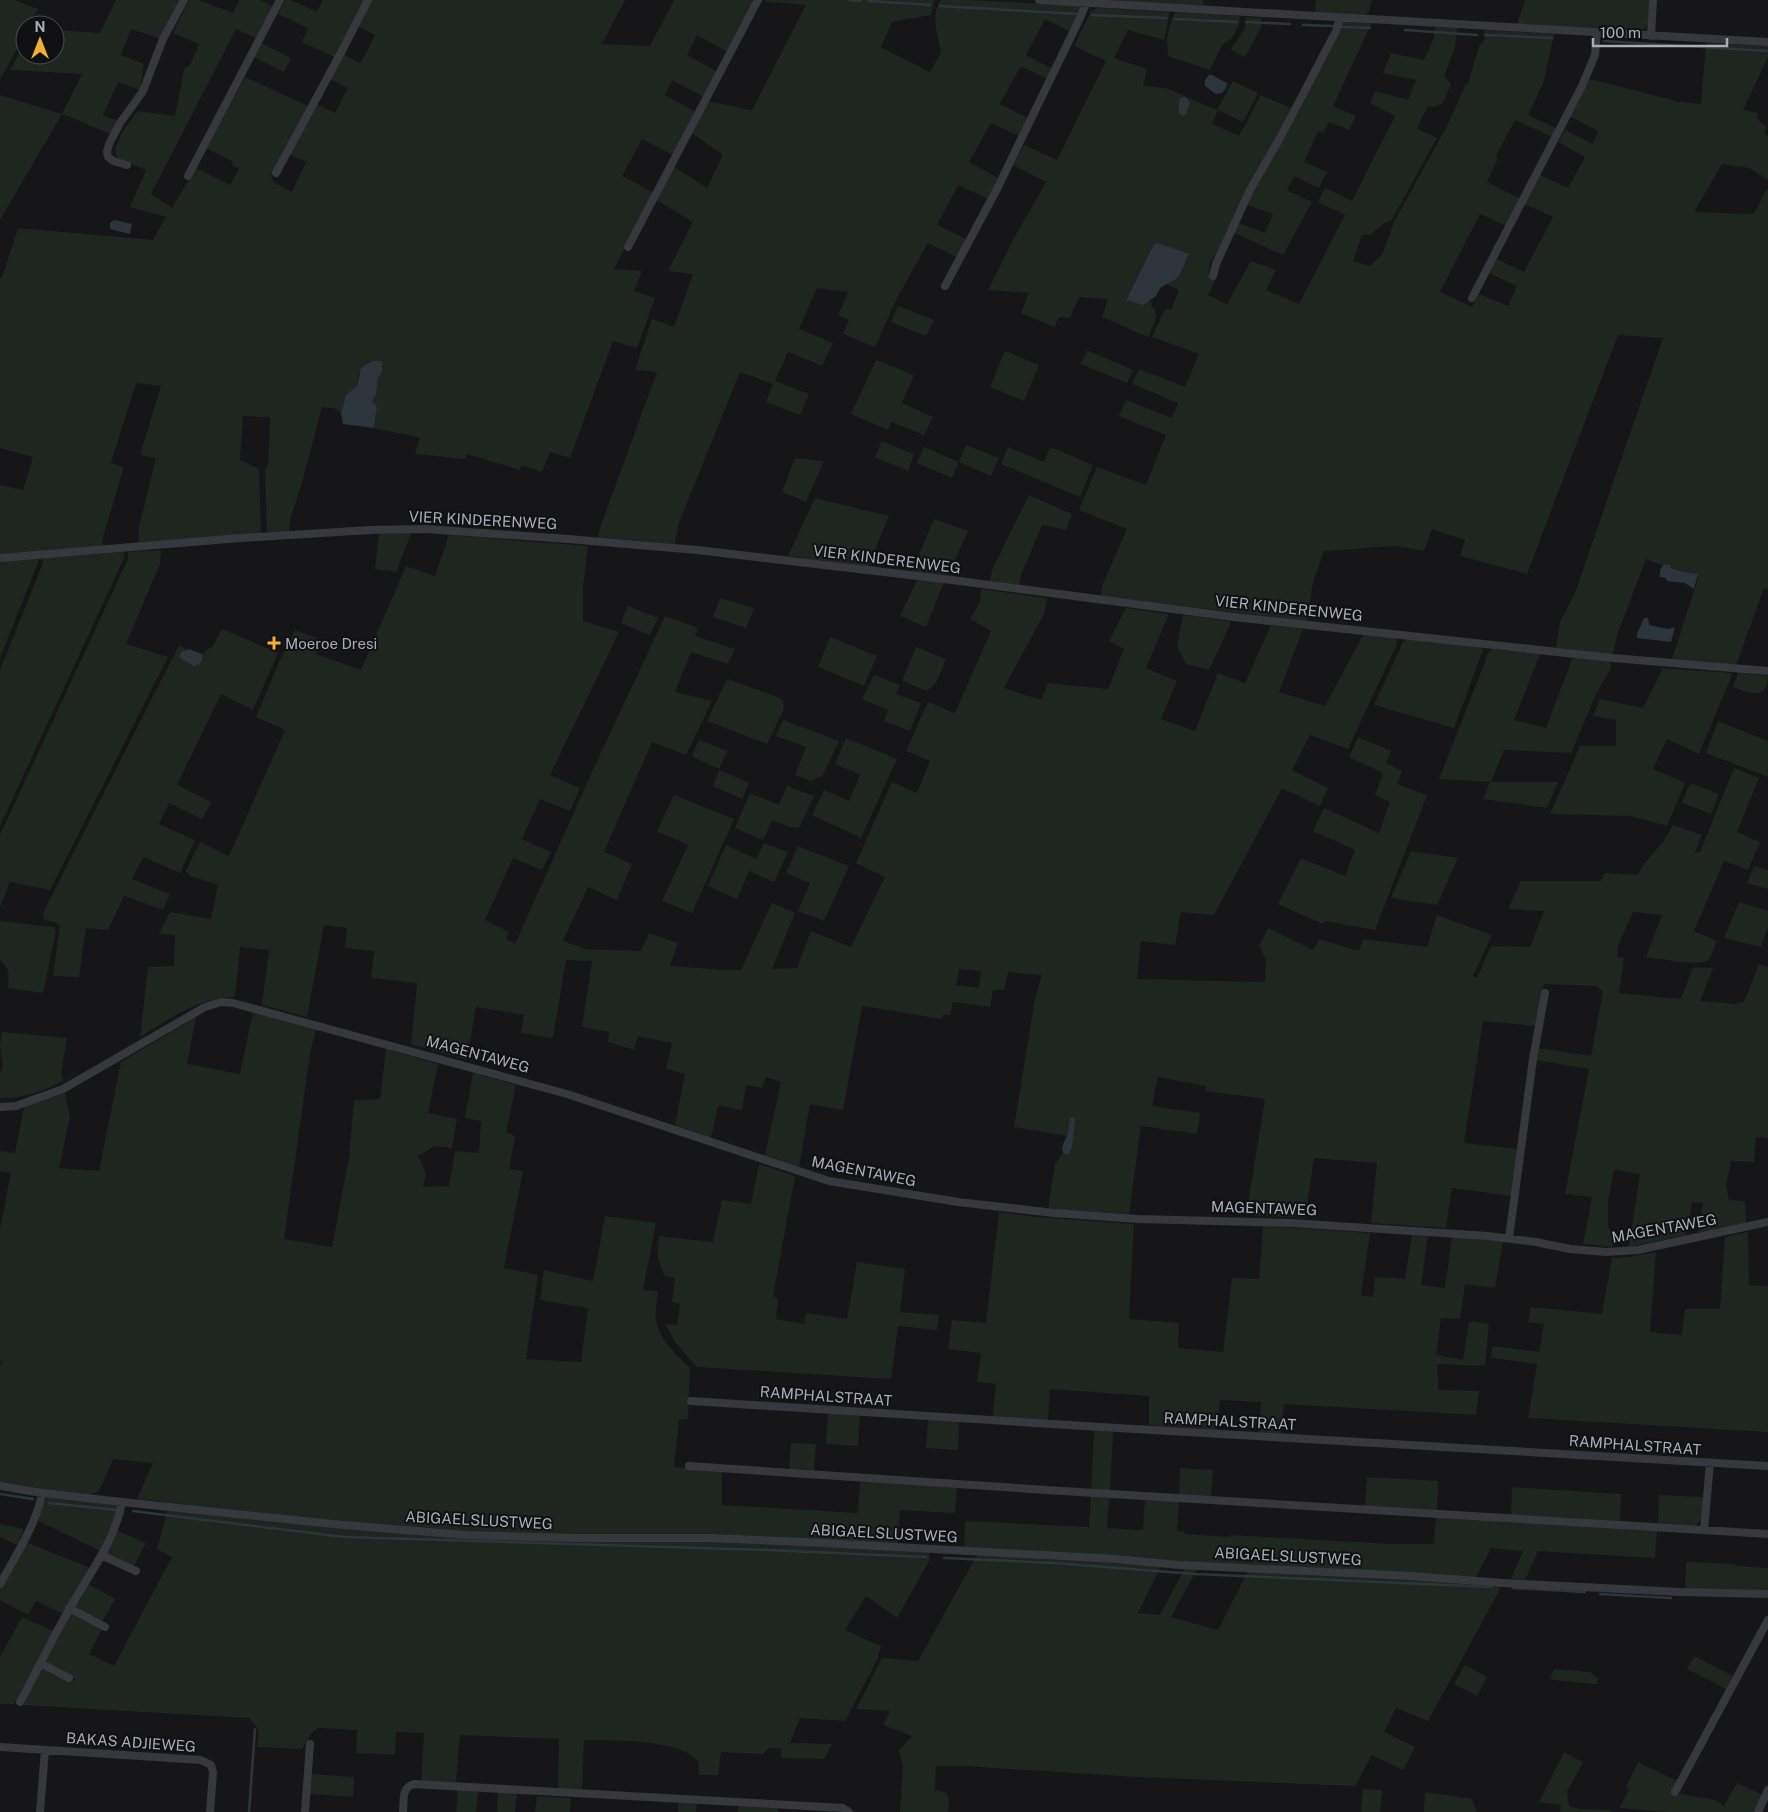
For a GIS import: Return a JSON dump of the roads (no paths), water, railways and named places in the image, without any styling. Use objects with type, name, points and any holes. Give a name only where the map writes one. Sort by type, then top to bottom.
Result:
[{"type":"street","points":[[128,165],[108,157],[109,144],[120,123],[142,91],[163,39],[184,0]]},
{"type":"street","points":[[188,176],[280,0]]},
{"type":"street","points":[[276,172],[368,0]]},
{"type":"street","points":[[628,247],[758,0]]},
{"type":"street","points":[[1039,0],[1768,42]]},
{"type":"street","points":[[1651,36],[1653,0]]},
{"type":"street","points":[[945,286],[997,189],[1086,3]]},
{"type":"street","points":[[1213,276],[1216,264],[1264,162],[1280,138],[1336,31],[1340,18]]},
{"type":"street","points":[[1472,298],[1582,86],[1595,55],[1597,33]]},
{"type":"street","name":"VIER KINDERENWEG","points":[[0,558],[240,538],[370,530],[426,529],[697,550],[952,580],[1234,617],[1613,658],[1768,671]]},
{"type":"street","points":[[1510,1238],[1534,1059],[1546,993]]},
{"type":"street","name":"MAGENTAWEG","points":[[0,1107],[16,1106],[45,1097],[119,1057],[185,1017],[205,1007],[221,1002],[233,1003],[567,1094],[829,1181],[958,1202],[1054,1213],[1138,1219],[1291,1223],[1510,1238],[1570,1249],[1620,1251],[1638,1250],[1768,1222]]},
{"type":"street","name":"RAMPHALSTRAAT","points":[[691,1401],[1768,1466]]},
{"type":"street","points":[[1704,1530],[1710,1463]]},
{"type":"street","points":[[689,1466],[1072,1492],[1768,1534]]},
{"type":"street","name":"ABIGAELSLUSTWEG","points":[[0,1486],[122,1502],[466,1536],[710,1538],[824,1543],[1115,1559],[1180,1565],[1411,1576],[1503,1583],[1680,1592],[1768,1594]]},
{"type":"street","points":[[0,1584],[22,1544],[40,1503],[42,1493]]},
{"type":"street","points":[[20,1702],[42,1664],[69,1608],[101,1555],[120,1517],[122,1502]]},
{"type":"street","points":[[101,1555],[136,1571]]},
{"type":"street","points":[[69,1608],[105,1627]]},
{"type":"street","points":[[1676,1792],[1768,1620]]},
{"type":"street","points":[[42,1664],[69,1678]]},
{"type":"street","points":[[305,1812],[310,1744]]},
{"type":"street","name":"BAKAS ADJIEWEG","points":[[0,1747],[201,1760],[211,1764],[213,1772],[210,1812]]},
{"type":"street","points":[[40,1812],[44,1750]]},
{"type":"street","points":[[404,1812],[404,1791],[408,1786],[414,1784],[843,1808],[849,1812]]},
{"type":"street","points":[[1758,1812],[1768,1790]]},
{"type":"waterway","points":[[849,0],[860,1]]},
{"type":"waterway","points":[[869,1],[930,5]]},
{"type":"waterway","points":[[940,6],[1077,14]]},
{"type":"waterway","points":[[1092,15],[1166,18]]},
{"type":"waterway","points":[[1175,19],[1237,22]]},
{"type":"waterway","points":[[1246,22],[1290,24]]},
{"type":"waterway","points":[[1303,25],[1333,26]]},
{"type":"waterway","points":[[1340,27],[1370,28]]},
{"type":"waterway","points":[[1405,30],[1477,35]]},
{"type":"waterway","points":[[1485,35],[1552,38]]},
{"type":"waterway","points":[[1604,41],[1768,51]]},
{"type":"waterway","points":[[0,1494],[33,1499]]},
{"type":"waterway","points":[[49,1503],[118,1510]]},
{"type":"waterway","points":[[133,1511],[344,1537],[767,1550],[926,1557]]},
{"type":"waterway","points":[[944,1558],[1054,1563],[1195,1574],[1492,1587]]},
{"type":"waterway","points":[[1513,1588],[1585,1592]]},
{"type":"waterway","points":[[1600,1594],[1671,1598]]},
{"type":"waterway","points":[[249,1812],[255,1729]]},
{"type":"place","name":"Moeroe Dresi","points":[[274,643]]}]
